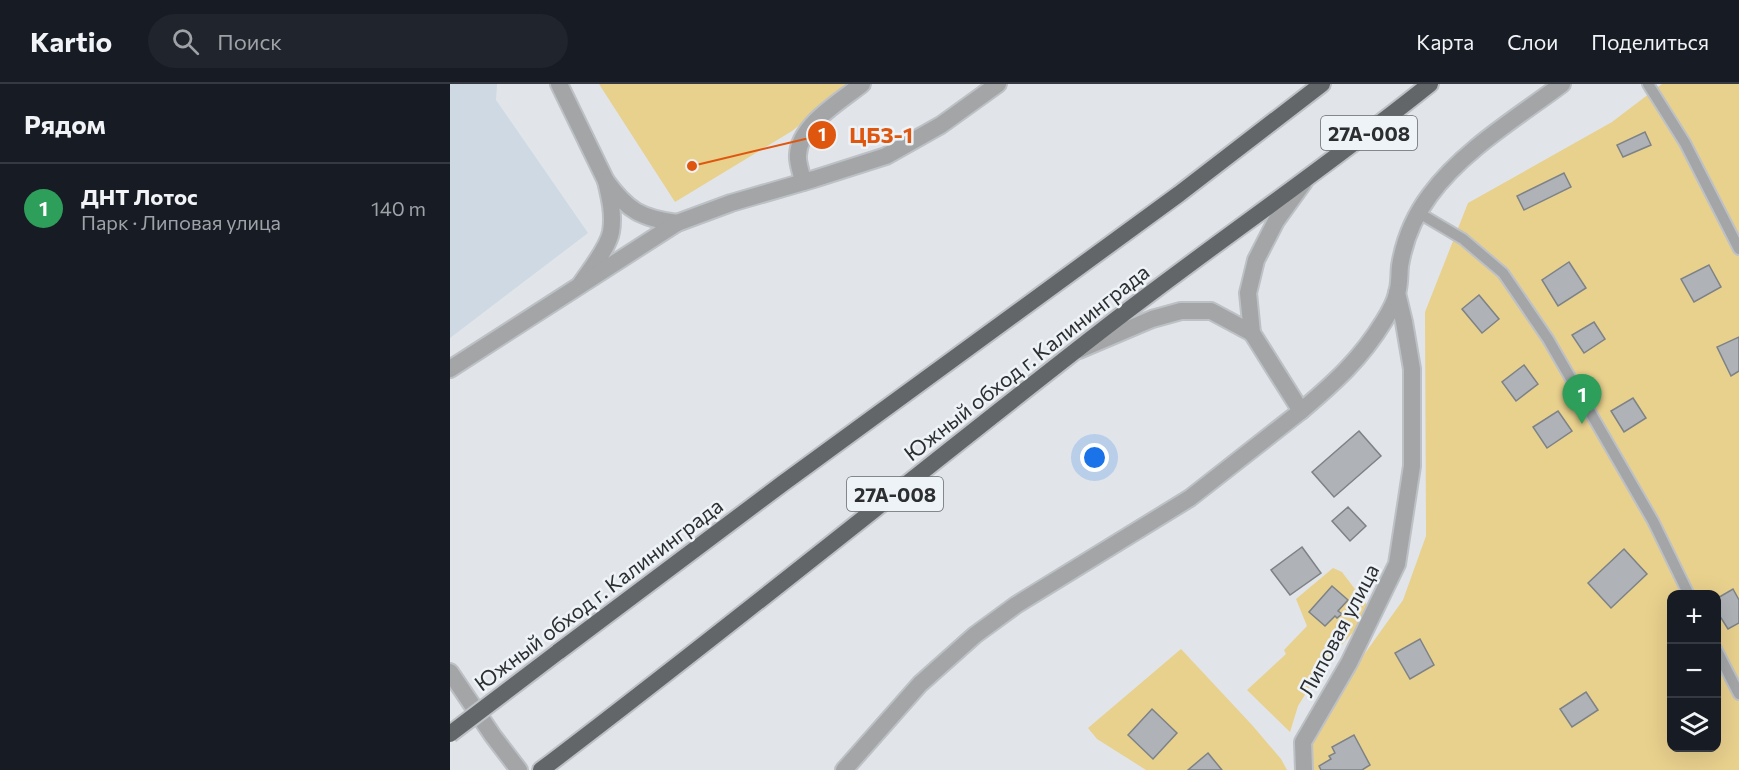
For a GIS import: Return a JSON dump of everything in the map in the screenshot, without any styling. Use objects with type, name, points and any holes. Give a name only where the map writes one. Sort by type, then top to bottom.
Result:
[{"type":"highway","name":"Южный обход г. Калининграда","points":[[450,734],[773,491],[1179,194],[1322,84]]},
{"type":"highway","name":"Южный обход г. Калининграда","points":[[541,770],[1073,353],[1186,266],[1371,131],[1430,84]]},
{"type":"street","points":[[559,84],[606,181],[620,199],[634,210],[654,220],[677,223]]},
{"type":"street","points":[[803,182],[798,155],[802,137],[813,123],[862,84]]},
{"type":"street","points":[[450,369],[677,223],[731,203],[886,156],[941,125],[998,84]]},
{"type":"street","points":[[844,770],[920,684],[975,635],[1016,605],[1190,498],[1332,385],[1357,361],[1389,313],[1397,293],[1400,264],[1408,234],[1430,195],[1456,165],[1562,84]]},
{"type":"street","points":[[1301,411],[1252,333],[1248,293],[1256,260],[1276,221],[1306,178]]},
{"type":"street","points":[[580,285],[611,234],[612,208],[606,181]]},
{"type":"street","name":"Липовая улица","points":[[1304,770],[1303,742],[1348,663],[1397,564],[1412,466],[1412,369],[1397,293]]},
{"type":"street","points":[[1073,353],[1152,319],[1181,310],[1211,311],[1252,333]]},
{"type":"street","points":[[450,672],[519,770]]},
{"type":"lane","points":[[1648,84],[1684,143],[1739,249]]},
{"type":"lane","points":[[1419,213],[1463,239],[1503,273],[1548,339],[1653,521],[1687,590]]},
{"type":"lane","points":[[1721,659],[1739,694]]},
{"type":"shaded area","points":[[450,84],[497,84],[496,100],[588,233],[450,338]]},
{"type":"shaded area","points":[[599,84],[852,84],[792,131],[675,202]]},
{"type":"shaded area","points":[[1662,84],[1739,84],[1739,770],[1308,770],[1310,743],[1338,691],[1403,600],[1426,536],[1425,312],[1468,203],[1612,122]]},
{"type":"shaded area","points":[[1333,568],[1342,572],[1367,605],[1355,630],[1322,667],[1298,706],[1290,732],[1247,690],[1286,654],[1284,650],[1307,626],[1296,599]]},
{"type":"shaded area","points":[[1181,649],[1252,725],[1281,759],[1287,770],[1146,770],[1097,739],[1088,728]]},
{"type":"building","points":[[1645,132],[1651,145],[1623,157],[1617,145]]},
{"type":"building","points":[[1564,173],[1571,187],[1524,210],[1517,196]]},
{"type":"building","points":[[1569,262],[1586,288],[1558,306],[1542,280]]},
{"type":"building","points":[[1709,265],[1721,287],[1694,302],[1681,279]]},
{"type":"building","points":[[1479,295],[1499,319],[1482,333],[1462,309]]},
{"type":"building","points":[[1594,322],[1605,339],[1584,353],[1572,335]]},
{"type":"building","points":[[1739,337],[1739,371],[1731,376],[1717,347]]},
{"type":"building","points":[[1524,365],[1538,384],[1516,401],[1502,382]]},
{"type":"building","points":[[1633,398],[1646,418],[1624,432],[1611,411]]},
{"type":"building","points":[[1558,411],[1572,431],[1547,448],[1533,427]]},
{"type":"building","points":[[1359,431],[1381,456],[1334,497],[1312,472]]},
{"type":"building","points":[[1348,507],[1366,526],[1350,541],[1332,521]]},
{"type":"building","points":[[1302,547],[1321,573],[1290,595],[1271,570]]},
{"type":"building","points":[[1624,549],[1647,574],[1611,608],[1588,583]]},
{"type":"building","points":[[1332,586],[1348,600],[1338,611],[1342,614],[1337,618],[1335,616],[1325,626],[1309,612]]},
{"type":"building","points":[[1733,589],[1739,600],[1739,623],[1728,629],[1721,618],[1721,596]]},
{"type":"building","points":[[1420,639],[1434,665],[1410,679],[1395,653]]},
{"type":"building","points":[[1586,692],[1598,710],[1572,727],[1560,709]]},
{"type":"building","points":[[1152,709],[1177,733],[1153,759],[1128,735]]},
{"type":"building","points":[[1354,735],[1370,765],[1362,770],[1321,770],[1319,766],[1331,759],[1329,756],[1335,753],[1332,747]]},
{"type":"building","points":[[1208,753],[1222,770],[1188,770]]},
{"type":"place","name":"ЦБЗ-1","points":[[692,166]]},
{"type":"place","name":"ДНТ Лотос","points":[[1582,424]]}]
